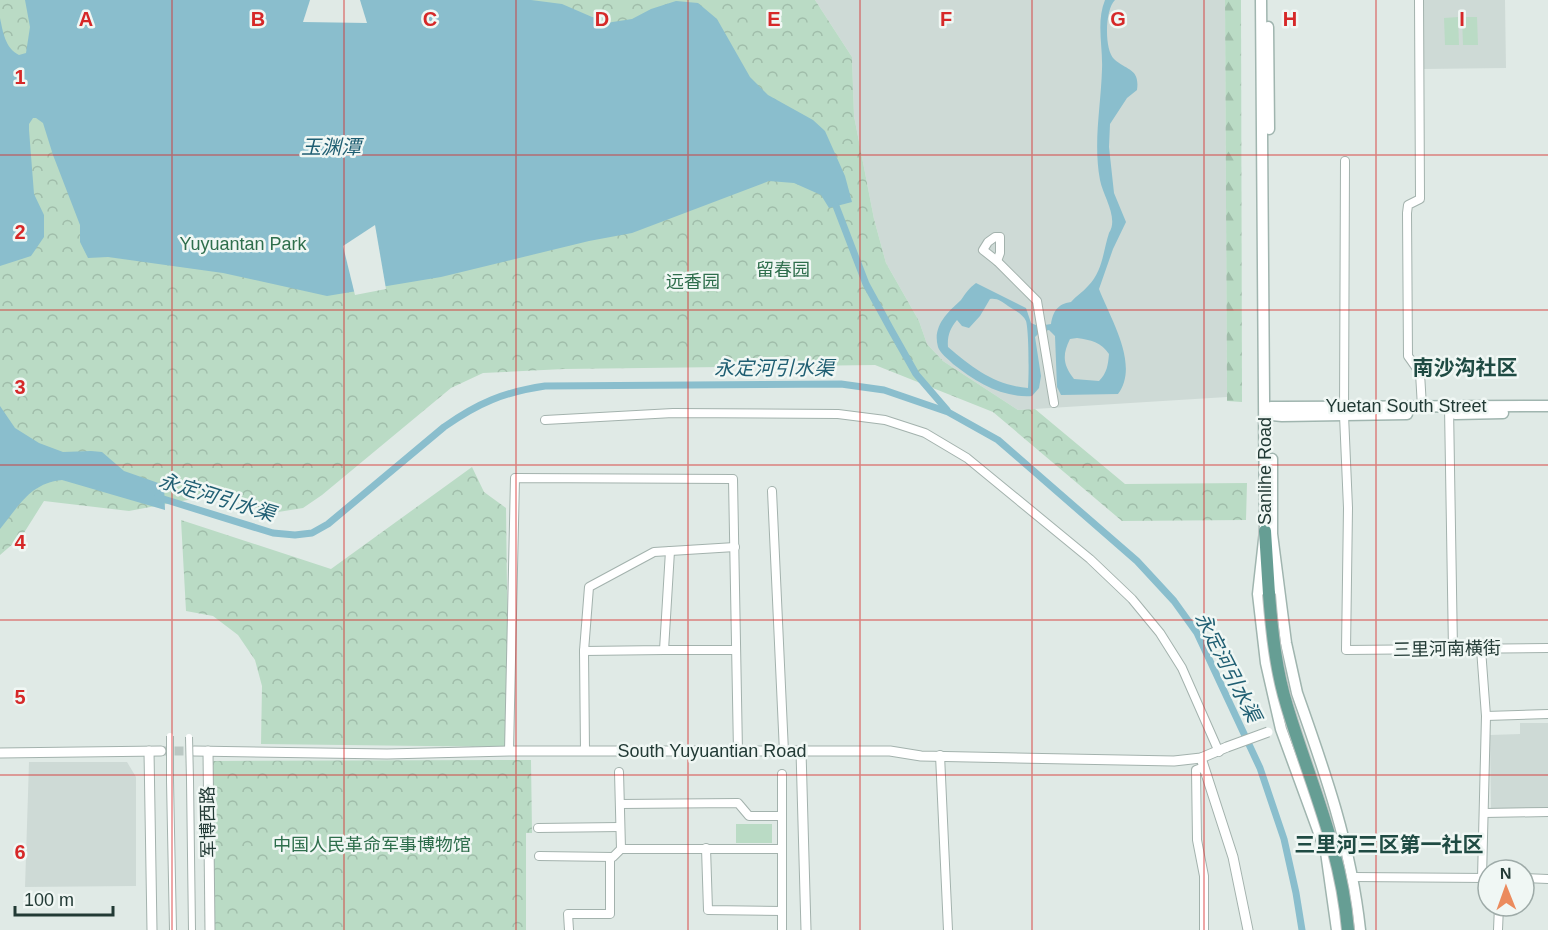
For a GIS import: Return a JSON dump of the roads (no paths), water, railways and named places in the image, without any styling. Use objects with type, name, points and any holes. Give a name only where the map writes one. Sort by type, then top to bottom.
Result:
[{"type":"main road","name":"Sanlihe Road","points":[[1261,0],[1269,411]]},
{"type":"main road","name":"Sanlihe Road","points":[[1268,0],[1269,532],[1291,668],[1346,844],[1360,930]]},
{"type":"main road","name":"Yuetan South Street","points":[[1449,410],[1548,406]]},
{"type":"main road","name":"Yuetan South Street","points":[[1344,411],[1422,407],[1449,410],[1548,412]]},
{"type":"main road","points":[[1269,411],[1449,410]]},
{"type":"main road","name":"Sanlihe Road","points":[[1269,532],[1258,594],[1266,663],[1281,729],[1326,852],[1337,930]]},
{"type":"main road","points":[[1269,532],[1269,594],[1272,634],[1279,675],[1294,730],[1333,844],[1344,896],[1348,930]]},
{"type":"street","points":[[1419,0],[1420,199],[1408,205],[1407,213],[1408,356],[1420,373],[1422,407]]},
{"type":"street","points":[[1344,411],[1345,161]]},
{"type":"street","points":[[997,261],[1037,301],[1054,403]]},
{"type":"street","points":[[1449,410],[1453,650]]},
{"type":"street","name":"三里河南横街","points":[[1344,411],[1348,507],[1346,650],[1548,648]]},
{"type":"street","points":[[545,420],[673,413],[838,414],[885,420],[925,433],[967,458],[1090,559],[1132,598],[1160,633],[1182,668],[1223,749]]},
{"type":"street","points":[[509,751],[514,478],[733,479],[738,752]]},
{"type":"street","points":[[772,490],[784,752]]},
{"type":"street","points":[[585,751],[584,651],[589,587],[654,552],[735,547]]},
{"type":"street","points":[[663,650],[670,551]]},
{"type":"street","points":[[1481,649],[1486,716],[1485,858]]},
{"type":"street","points":[[584,651],[736,650]]},
{"type":"street","points":[[1486,716],[1548,714]]},
{"type":"street","name":"South Yuyuantian Road","points":[[194,751],[387,753],[890,751],[921,756],[1203,762],[1223,749],[1281,729]]},
{"type":"street","points":[[170,736],[173,930]]},
{"type":"street","points":[[189,736],[192,930]]},
{"type":"street","points":[[149,751],[152,930]]},
{"type":"street","points":[[0,753],[161,751]]},
{"type":"street","name":"军博西路","points":[[208,751],[210,930]]},
{"type":"street","points":[[801,751],[806,930]]},
{"type":"street","points":[[940,755],[948,930]]},
{"type":"street","points":[[1203,762],[1196,770],[1197,840],[1204,876],[1204,930]]},
{"type":"street","points":[[1203,762],[1233,857],[1248,930]]},
{"type":"street","points":[[620,772],[621,849]]},
{"type":"street","points":[[782,774],[782,930]]},
{"type":"street","points":[[620,804],[738,803],[749,816],[782,816]]},
{"type":"street","points":[[1484,813],[1548,812]]},
{"type":"street","points":[[538,828],[620,827]]},
{"type":"street","points":[[1326,852],[1346,844]]},
{"type":"street","points":[[706,848],[708,910],[782,911]]},
{"type":"street","points":[[539,856],[613,857],[621,849],[782,849]]},
{"type":"street","points":[[568,930],[568,914],[610,914],[610,857]]},
{"type":"street","points":[[1353,877],[1476,880]]},
{"type":"water","name":"玉渊潭","points":[[25,0],[531,0],[562,4],[606,23],[632,19],[651,9],[676,1],[698,3],[717,19],[750,77],[768,95],[813,120],[825,131],[845,176],[852,202],[829,208],[821,195],[794,183],[769,181],[632,233],[589,241],[441,277],[327,296],[223,273],[108,257],[88,258],[80,242],[80,225],[43,123],[33,118],[29,124],[29,130],[34,194],[44,215],[44,237],[31,256],[0,266],[0,18],[5,39],[11,48],[19,55],[26,53],[30,27]]},
{"type":"water","points":[[1105,0],[1115,0],[1109,12],[1107,38],[1109,47],[1114,59],[1132,71],[1137,83],[1137,90],[1127,98],[1110,124],[1109,147],[1114,193],[1126,222],[1113,249],[1099,289],[1116,327],[1125,356],[1124,382],[1118,394],[1061,395],[1057,387],[1055,336],[1049,330],[1040,332],[1035,337],[1041,376],[1039,388],[1032,396],[1000,392],[980,383],[942,354],[938,347],[937,332],[942,320],[976,283],[1026,308],[1031,323],[1038,326],[1051,324],[1056,309],[1071,302],[1097,274],[1112,227],[1111,214],[1100,180],[1097,152],[1102,69],[1100,25]],"holes":[[[990,299],[1002,302],[1021,314],[1026,321],[1028,388],[994,379],[975,368],[948,347],[952,326],[957,320],[962,326],[969,328],[980,316]],[[1077,338],[1095,342],[1109,354],[1107,369],[1099,381],[1074,379],[1068,369],[1065,360],[1066,350],[1070,339]]]},
{"type":"water","points":[[0,406],[15,428],[39,443],[63,452],[102,452],[124,471],[164,485],[165,510],[62,480],[51,482],[33,491],[0,529]]},
{"type":"waterway","points":[[836,206],[866,284],[916,374],[947,410]]},
{"type":"waterway","name":"永定河引水渠","points":[[157,497],[273,533],[295,535],[312,533],[328,524],[456,419],[504,395],[545,386],[841,384],[884,390],[948,412],[998,440],[1137,561],[1174,601],[1197,633],[1260,768],[1284,839],[1302,930]]},
{"type":"tunnel","points":[[161,751],[194,751]]},
{"type":"district","name":"南沙沟社区","points":[[1465,368]]},
{"type":"district","name":"三里河三区第一社区","points":[[1389,845]]},
{"type":"park label","name":"Yuyuantan Park","points":[[243,244]]},
{"type":"park label","name":"留春园","points":[[783,270]]},
{"type":"park label","name":"远香园","points":[[693,282]]},
{"type":"park label","name":"中国人民革命军事博物馆","points":[[372,845]]}]
